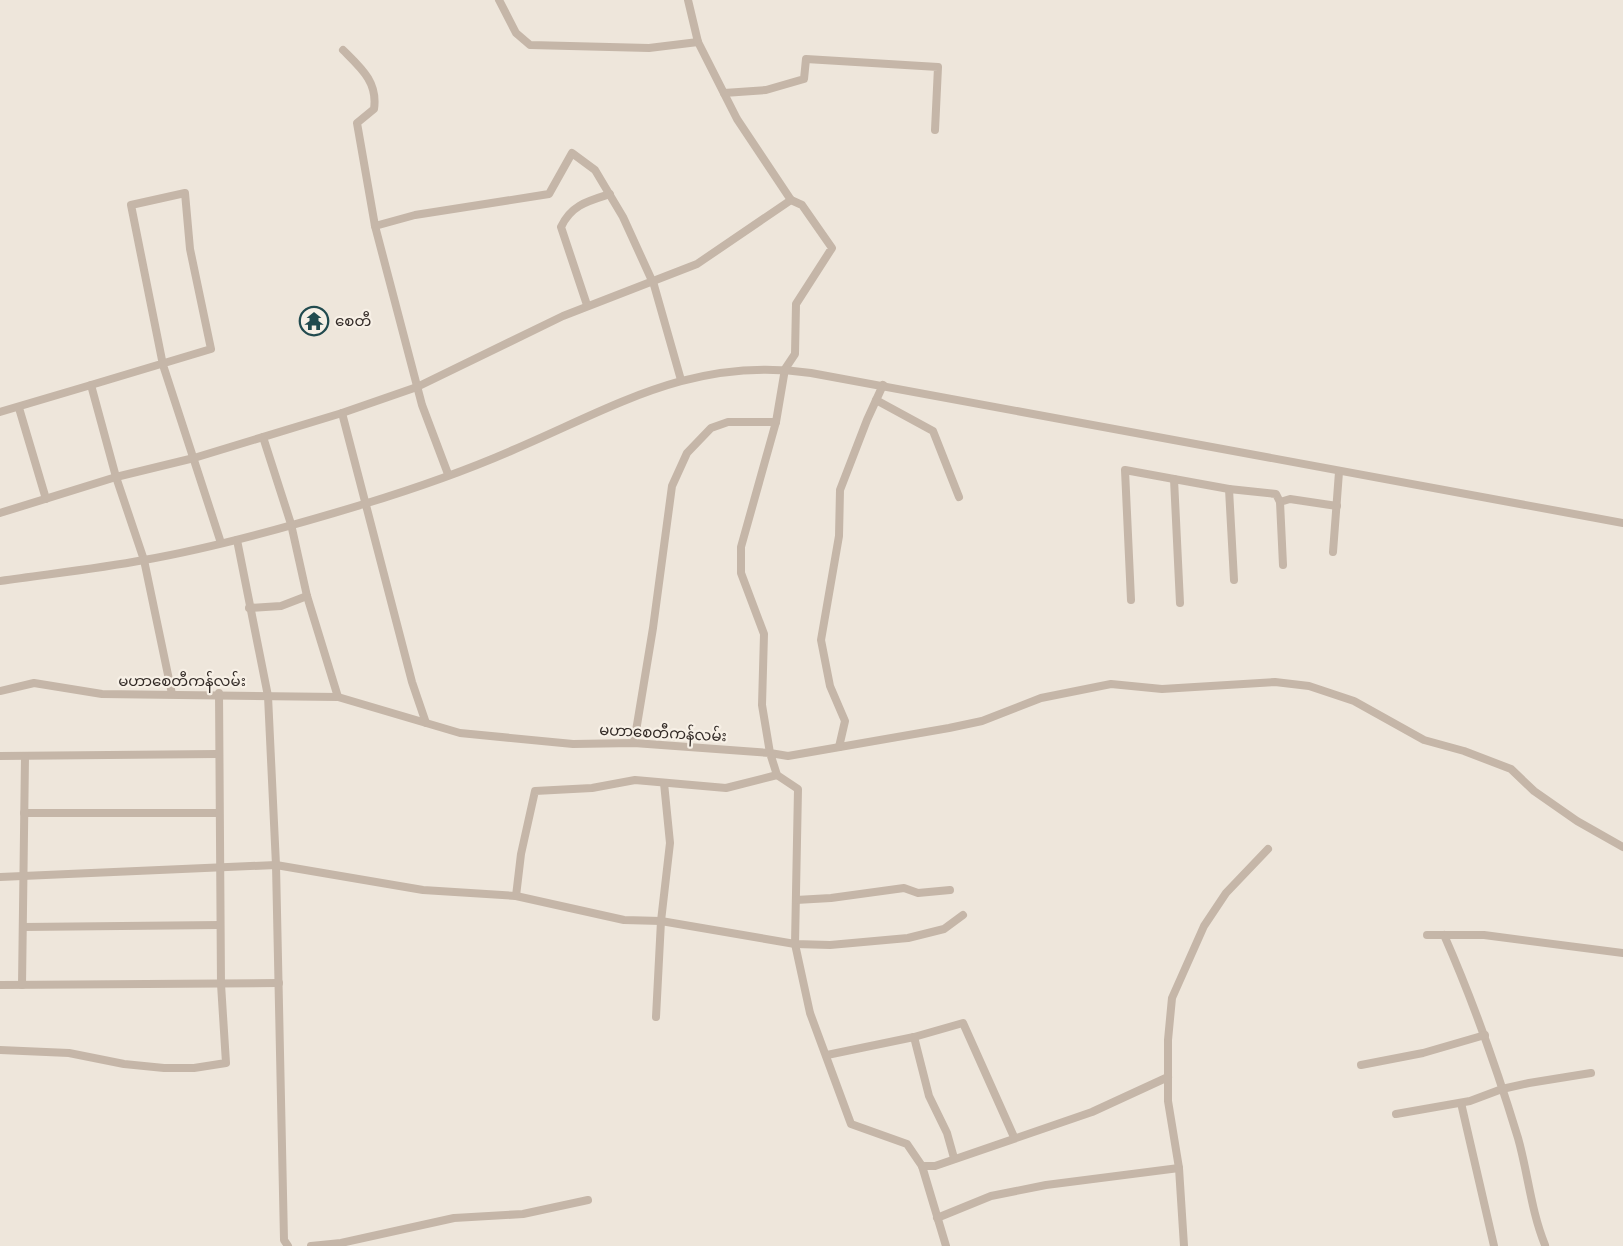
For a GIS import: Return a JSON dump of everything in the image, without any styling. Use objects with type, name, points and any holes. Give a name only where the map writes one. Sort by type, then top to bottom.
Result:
[{"type":"street","points":[[499,0],[516,33],[530,45],[649,48],[698,42]]},
{"type":"street","points":[[688,0],[698,42],[737,119],[791,200],[802,205],[832,248],[796,304],[795,354],[785,369],[776,422],[741,546],[741,573],[764,634],[762,705],[770,753],[777,775],[798,789],[795,944],[810,1013],[851,1124],[907,1144],[922,1166],[945,1246]]},
{"type":"street","points":[[343,50],[367,74],[376,95],[374,109],[357,123],[375,226],[417,387],[448,474]]},
{"type":"street","points":[[724,93],[766,90],[804,79],[806,59],[938,67],[935,130]]},
{"type":"street","points":[[375,226],[415,215],[549,194],[572,153],[595,170],[623,217],[652,281],[681,380]]},
{"type":"street","points":[[0,412],[163,365],[211,349],[190,249],[185,193],[131,205],[163,365],[221,543]]},
{"type":"street","points":[[587,305],[561,227],[568,213],[588,201],[610,194]]},
{"type":"street","points":[[0,513],[116,477],[194,458],[342,413],[417,387],[587,305],[697,264],[791,200]]},
{"type":"street","points":[[0,581],[144,560],[237,540],[364,504],[510,452],[653,389],[681,380],[736,369],[785,369],[883,385],[1339,472],[1623,523]]},
{"type":"street","points":[[91,385],[116,477],[144,560],[172,694]]},
{"type":"street","points":[[839,747],[845,721],[830,686],[821,640],[839,536],[840,490],[883,385]]},
{"type":"street","points":[[876,400],[933,431],[959,497]]},
{"type":"street","points":[[18,408],[46,499]]},
{"type":"street","points":[[342,413],[412,682],[426,723]]},
{"type":"street","points":[[634,743],[653,628],[672,486],[687,453],[711,428],[728,422],[776,422]]},
{"type":"street","points":[[263,437],[291,524],[307,596],[338,697]]},
{"type":"street","points":[[1131,600],[1125,470],[1229,489],[1276,494],[1280,502],[1283,565]]},
{"type":"street","points":[[1334,552],[1339,472]]},
{"type":"street","points":[[1174,479],[1180,603]]},
{"type":"street","points":[[1229,489],[1234,580]]},
{"type":"street","points":[[1280,502],[1290,499],[1337,506]]},
{"type":"street","points":[[237,540],[268,696],[276,864],[284,1240],[288,1246]]},
{"type":"street","points":[[249,608],[281,606],[307,596]]},
{"type":"street","name":"မဟာစေတီကန်လမ်း","points":[[0,691],[34,683],[102,694],[219,693],[338,697],[460,733],[573,744],[634,743],[788,756],[982,721],[1041,698],[1111,684],[1162,689],[1275,682],[1309,686],[1354,701],[1424,740],[1464,751],[1511,769],[1551,803],[1623,847]]},
{"type":"street","points":[[0,1050],[69,1053],[124,1064],[164,1068],[194,1068],[226,1063],[221,984],[219,693]]},
{"type":"street","points":[[0,756],[218,754]]},
{"type":"street","points":[[22,985],[25,757]]},
{"type":"street","points":[[516,896],[521,854],[535,791],[592,788],[635,780],[726,788],[777,775]]},
{"type":"street","points":[[656,1017],[661,921],[670,843],[664,783]]},
{"type":"street","points":[[24,813],[219,813]]},
{"type":"street","points":[[1184,1246],[1179,1168],[1168,1101],[1172,998],[1204,926],[1226,893],[1268,849]]},
{"type":"street","points":[[0,877],[276,864],[423,890],[516,896],[624,920],[661,921],[795,944],[830,945],[908,938],[944,929],[963,915]]},
{"type":"street","points":[[796,900],[831,898],[903,888],[918,893],[950,890]]},
{"type":"street","points":[[23,927],[220,926]]},
{"type":"street","points":[[1427,935],[1484,935],[1623,953]]},
{"type":"street","points":[[1444,935],[1485,1035],[1518,1140],[1545,1245]]},
{"type":"street","points":[[0,985],[279,983]]},
{"type":"street","points":[[827,1055],[914,1037],[963,1023],[1014,1137]]},
{"type":"street","points":[[1361,1065],[1423,1053],[1485,1035]]},
{"type":"street","points":[[914,1037],[929,1096],[947,1133],[954,1158]]},
{"type":"street","points":[[1396,1114],[1461,1102],[1502,1089],[1591,1073]]},
{"type":"street","points":[[922,1166],[935,1166],[1092,1112],[1168,1077]]},
{"type":"street","points":[[1461,1102],[1494,1246]]},
{"type":"street","points":[[937,1218],[991,1196],[1047,1185],[1179,1168]]},
{"type":"street","points":[[311,1246],[341,1243],[454,1218],[522,1214],[588,1200]]},
{"type":"place","name":"စေတီ","points":[[314,321]]}]
